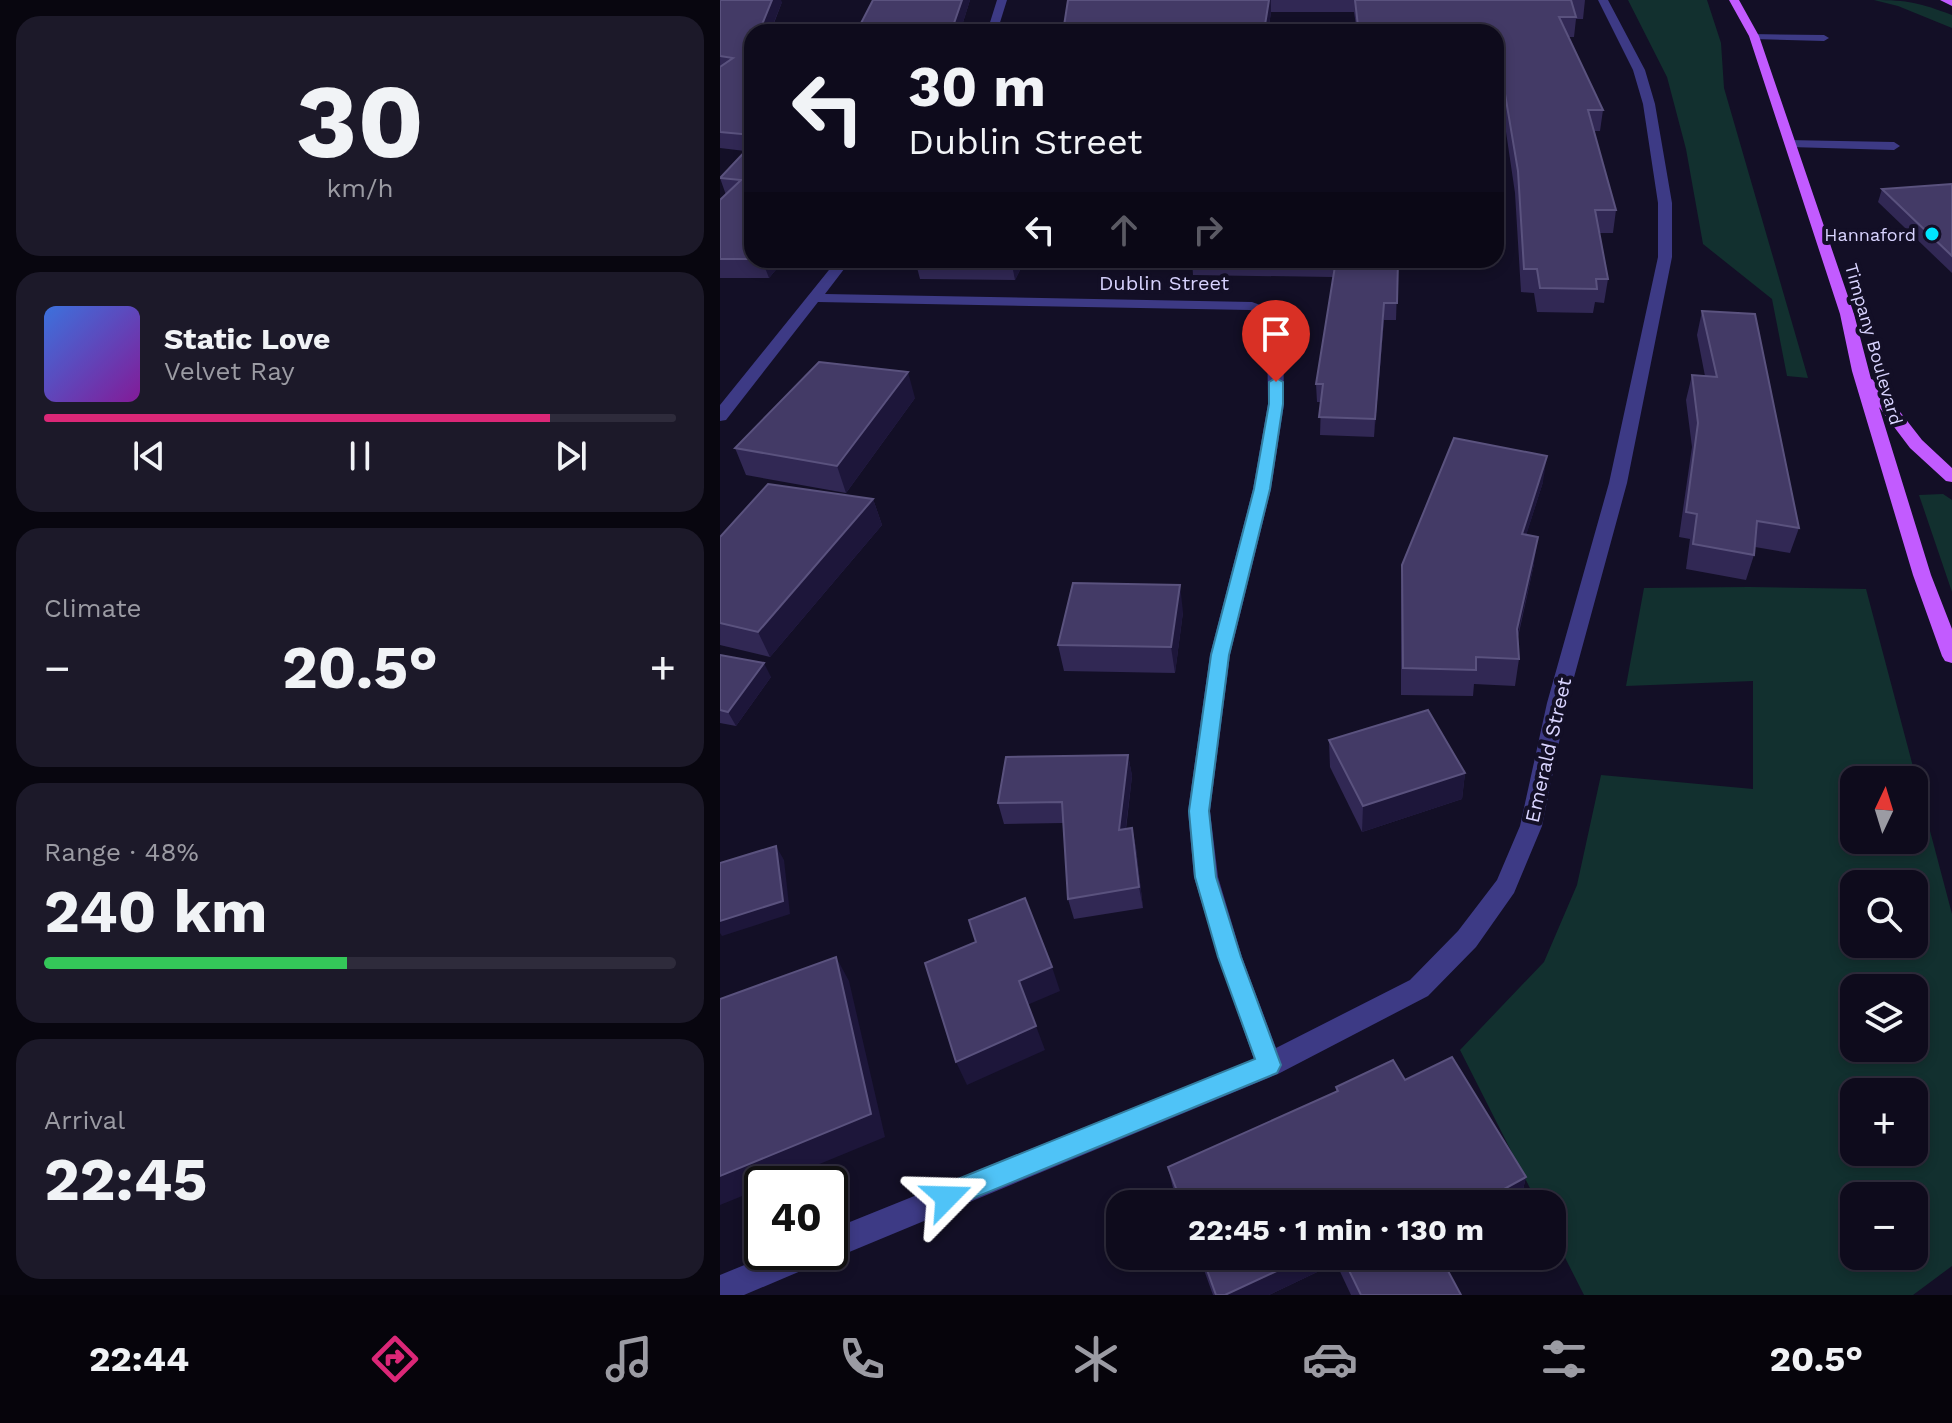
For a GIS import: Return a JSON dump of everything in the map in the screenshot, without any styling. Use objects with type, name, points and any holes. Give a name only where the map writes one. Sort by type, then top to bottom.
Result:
[{"type":"main road","name":"Timpany Boulevard","points":[[1734,0],[1754,36],[1847,314],[1860,371],[1922,575],[1952,656]]},
{"type":"main road","points":[[1750,0],[1749,17],[1754,36]]},
{"type":"main road","points":[[1945,0],[1952,3]]},
{"type":"main road","points":[[1860,371],[1916,444],[1952,477]]},
{"type":"street","points":[[994,24],[1002,0]]},
{"type":"street","name":"Emerald Street","points":[[848,1238],[1269,1065],[1419,988],[1467,939],[1506,886],[1531,826],[1557,703],[1618,483],[1665,257],[1665,203],[1649,104],[1639,70],[1603,0]]},
{"type":"street","points":[[1754,36],[1824,38]]},
{"type":"street","points":[[1790,143],[1894,146]]},
{"type":"street","points":[[720,416],[838,268]]},
{"type":"street","name":"Dublin Street","points":[[814,298],[1252,306],[1265,310],[1271,316],[1276,338],[1276,404],[1262,489],[1220,655],[1199,811],[1206,877],[1230,957],[1269,1065]]},
{"type":"street","points":[[720,1290],[768,1270]]},
{"type":"green space","points":[[1628,0],[1707,0],[1721,43],[1724,88],[1808,378],[1787,376],[1772,299],[1703,244],[1686,149],[1667,77]]},
{"type":"green space","points":[[1874,0],[1905,2],[1941,11],[1952,15],[1952,28],[1898,6]]},
{"type":"green space","points":[[1943,494],[1952,500],[1952,592],[1919,495]]},
{"type":"green space","points":[[1644,588],[1866,589],[1913,766],[1840,766],[1840,854],[1928,854],[1928,823],[1952,914],[1952,1266],[1913,1295],[1584,1295],[1566,1260],[1566,1190],[1531,1190],[1460,1050],[1544,962],[1577,885],[1601,775],[1753,789],[1753,681],[1626,686]]},
{"type":"building","points":[[720,0],[772,0],[762,24],[744,24],[744,134],[720,132],[720,67],[733,58],[720,56]]},
{"type":"building","points":[[873,0],[962,0],[954,24],[861,24]]},
{"type":"building","points":[[1068,0],[1269,0],[1265,24],[1064,24]]},
{"type":"building","points":[[1355,0],[1571,0],[1576,17],[1559,17],[1603,110],[1588,110],[1616,210],[1595,210],[1608,279],[1596,279],[1597,289],[1540,288],[1537,269],[1524,269],[1518,171],[1504,88],[1504,24],[1358,24]]},
{"type":"building","points":[[744,152],[744,259],[720,259],[720,200],[741,180],[720,178]]},
{"type":"building","name":"Hannaford","points":[[1952,184],[1952,256],[1882,189]]},
{"type":"building","points":[[1335,268],[1398,268],[1397,303],[1384,303],[1375,419],[1319,417],[1323,384],[1316,384]]},
{"type":"building","points":[[1702,311],[1755,314],[1799,528],[1757,521],[1754,555],[1693,544],[1697,514],[1686,512],[1698,423],[1692,375],[1717,377]]},
{"type":"building","points":[[819,362],[908,372],[837,466],[735,448]]},
{"type":"building","points":[[1454,438],[1547,456],[1522,534],[1538,537],[1517,629],[1519,659],[1476,657],[1476,670],[1403,668],[1402,565]]},
{"type":"building","points":[[768,484],[873,499],[758,632],[720,623],[720,537]]},
{"type":"building","points":[[1073,583],[1180,585],[1171,647],[1058,645]]},
{"type":"building","points":[[720,655],[764,663],[728,712],[720,710]]},
{"type":"building","points":[[1428,710],[1465,773],[1363,806],[1329,740]]},
{"type":"building","points":[[1128,755],[1119,830],[1132,828],[1139,887],[1068,899],[1062,802],[998,803],[1006,757]]},
{"type":"building","points":[[776,846],[783,901],[720,921],[720,863]]},
{"type":"building","points":[[1025,898],[1052,967],[1019,981],[1036,1026],[956,1062],[925,963],[976,942],[969,920]]},
{"type":"building","points":[[836,957],[871,1114],[720,1176],[720,999]]},
{"type":"building","points":[[1452,1057],[1526,1177],[1502,1190],[1177,1190],[1168,1167],[1338,1091],[1336,1087],[1393,1060],[1405,1080]]},
{"type":"building","points":[[1207,1270],[1279,1270],[1225,1295],[1216,1295]]},
{"type":"building","points":[[1349,1270],[1448,1270],[1461,1295],[1361,1295]]},
{"type":"place","name":"Hannaford","points":[[1932,234]]},
{"type":"route","points":[[947,1197],[1269,1065],[1230,957],[1206,877],[1199,811],[1220,655],[1262,489],[1276,404],[1276,382]]}]
